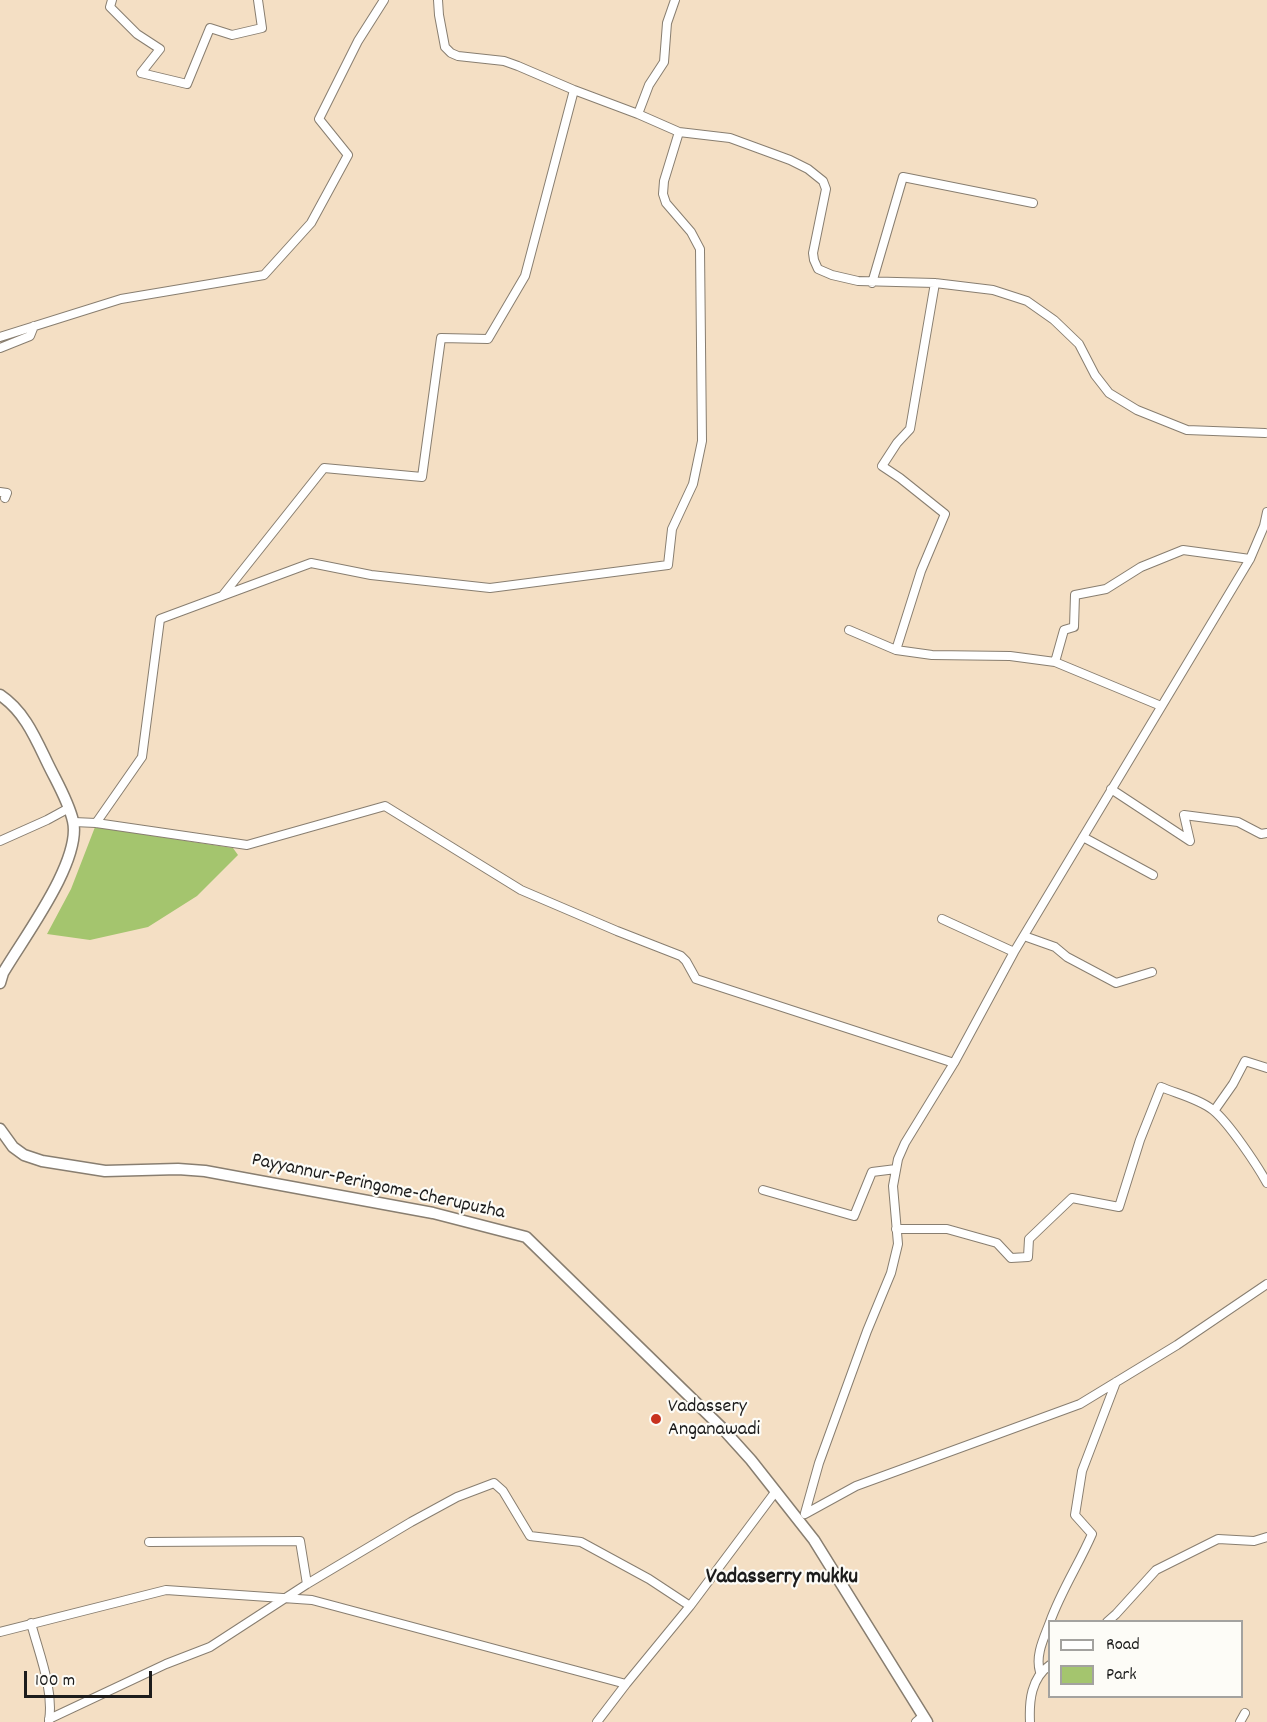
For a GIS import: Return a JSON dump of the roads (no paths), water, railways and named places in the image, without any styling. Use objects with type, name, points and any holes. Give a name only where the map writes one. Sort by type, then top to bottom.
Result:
[{"type":"main road","points":[[0,695],[22,716],[35,737],[74,822],[72,848],[53,892],[3,973],[0,983]]},
{"type":"main road","name":"Payyannur-Peringome-Cherupuzha","points":[[0,1129],[7,1141],[24,1155],[42,1161],[105,1171],[177,1168],[204,1171],[432,1213],[526,1237],[723,1429],[776,1491],[802,1516],[922,1720]]},
{"type":"street","points":[[112,0],[110,7],[137,34],[160,49],[141,73],[187,84],[210,28],[232,35],[262,28],[258,0]]},
{"type":"street","points":[[0,337],[121,299],[264,275],[311,223],[348,154],[319,118],[358,41],[384,0]]},
{"type":"street","points":[[438,0],[445,46],[451,53],[458,56],[504,61],[679,132],[730,138],[790,160],[823,181],[826,189],[825,200],[813,253],[818,269],[832,275],[872,282],[935,283],[993,290],[1027,301],[1054,320],[1079,344],[1095,375],[1109,393],[1137,410],[1187,430],[1266,434],[1267,424]]},
{"type":"street","points":[[638,114],[649,85],[664,62],[667,23],[675,0]]},
{"type":"street","points":[[222,596],[324,468],[422,477],[441,338],[488,339],[525,276],[574,90]]},
{"type":"street","points":[[96,823],[142,757],[159,619],[310,563],[371,575],[490,588],[668,565],[672,529],[693,484],[702,441],[700,249],[691,232],[666,203],[663,194],[663,180],[679,132]]},
{"type":"street","points":[[872,282],[903,177],[1034,202]]},
{"type":"street","points":[[896,650],[921,572],[945,514],[882,466],[909,429],[935,283]]},
{"type":"street","points":[[0,348],[30,336],[34,326]]},
{"type":"street","points":[[802,1516],[867,1330],[891,1273],[898,1244],[893,1186],[905,1143],[954,1063],[1014,952],[1250,558],[1264,526],[1267,512]]},
{"type":"street","points":[[1055,662],[1064,630],[1074,627],[1075,595],[1106,589],[1141,567],[1183,550],[1250,558]]},
{"type":"street","points":[[849,630],[896,650],[932,655],[1010,656],[1055,662],[1161,706]]},
{"type":"street","points":[[1112,789],[1190,841],[1184,815],[1238,822],[1261,834],[1267,832]]},
{"type":"street","points":[[74,822],[96,823],[247,845],[384,806],[521,890],[681,956],[696,979],[954,1063]]},
{"type":"street","points":[[0,841],[69,808]]},
{"type":"street","points":[[1083,837],[1153,875]]},
{"type":"street","points":[[942,919],[1014,952]]},
{"type":"street","points":[[1024,936],[1063,951],[1067,957],[1116,983],[1152,972]]},
{"type":"street","points":[[1214,1111],[1233,1084],[1245,1061],[1267,1068]]},
{"type":"street","points":[[896,1229],[947,1229],[997,1243],[1011,1258],[1028,1257],[1029,1239],[1072,1198],[1119,1207],[1140,1140],[1161,1087],[1195,1100],[1214,1111],[1258,1167],[1267,1183]]},
{"type":"street","points":[[764,1190],[854,1216],[872,1172],[896,1169]]},
{"type":"street","points":[[802,1516],[856,1486],[1080,1404],[1177,1345],[1267,1284]]},
{"type":"street","points":[[1051,1620],[1057,1601],[1080,1564],[1092,1534],[1075,1515],[1079,1483],[1116,1382]]},
{"type":"street","points":[[49,1721],[166,1664],[210,1647],[307,1584],[457,1497],[494,1483],[503,1491],[530,1536],[581,1542],[649,1579],[690,1606]]},
{"type":"street","points":[[597,1722],[690,1606],[776,1491]]},
{"type":"street","points":[[1109,1620],[1156,1570],[1218,1539],[1254,1541],[1267,1537]]},
{"type":"street","points":[[149,1542],[300,1541],[307,1584]]},
{"type":"street","points":[[0,1632],[166,1590],[312,1600],[626,1684]]},
{"type":"street","points":[[31,1623],[49,1692],[51,1708],[49,1721]]},
{"type":"street","points":[[1030,1722],[1029,1702],[1040,1672],[1038,1664],[1041,1644],[1048,1627]]},
{"type":"street","points":[[1040,1672],[1048,1666]]},
{"type":"street","points":[[1240,1722],[1245,1713]]},
{"type":"place","name":"Vadassery Anganawadi","points":[[656,1419]]},
{"type":"district","name":"Vadasserry mukku","points":[[782,1579]]}]
